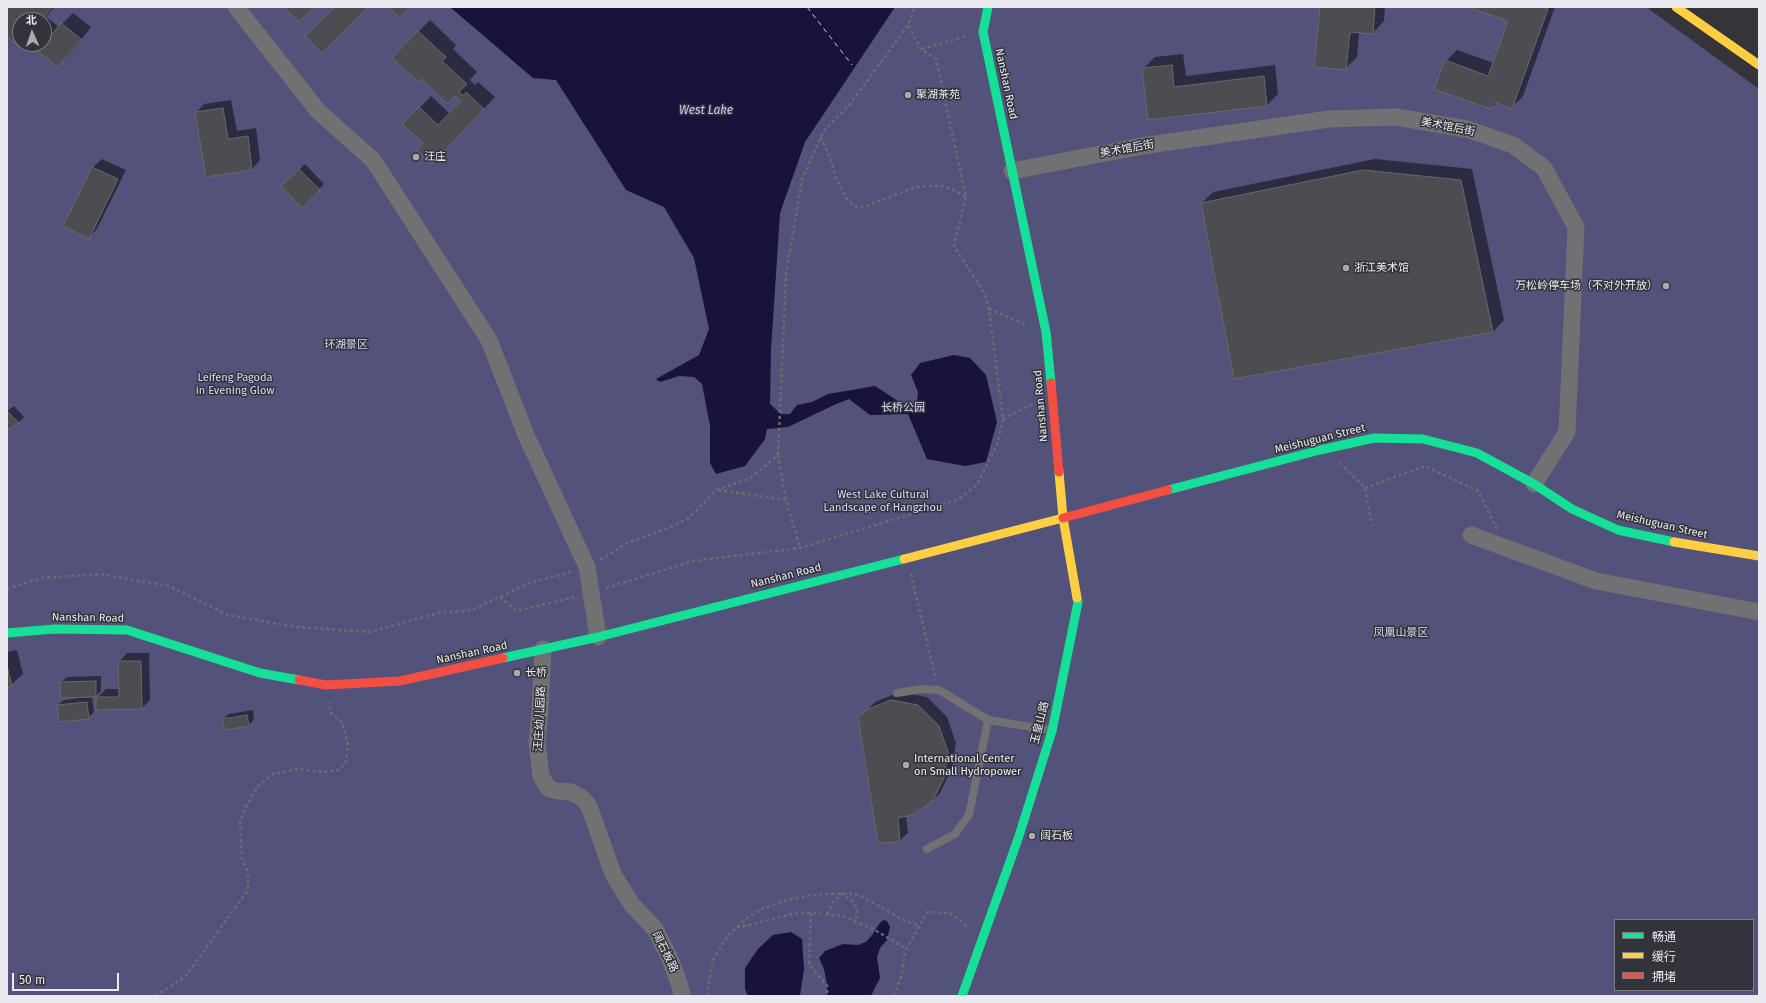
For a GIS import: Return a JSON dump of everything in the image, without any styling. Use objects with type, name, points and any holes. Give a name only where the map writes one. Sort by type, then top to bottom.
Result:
[{"type":"main road","name":"Nanshan Road","points":[[7,633],[55,629],[127,630],[260,673],[326,685],[400,681],[598,637],[1063,518],[1046,332],[983,32],[988,7]]},
{"type":"main road","points":[[1676,7],[1759,65]]},
{"type":"main road","name":"Meishuguan Street","points":[[1063,518],[1325,449],[1374,438],[1423,439],[1477,453],[1534,484],[1572,509],[1618,530],[1688,545],[1759,556]]},
{"type":"main road","name":"玉皇山路","points":[[962,996],[984,938],[1052,731],[1078,602],[1063,518]]},
{"type":"street","points":[[236,7],[318,111],[373,160],[490,340],[526,435],[587,567],[598,637]]},
{"type":"street","name":"美术馆后街","points":[[1012,171],[1142,146],[1329,119],[1396,117],[1467,129],[1513,145],[1544,168],[1576,227],[1567,432],[1534,484]]},
{"type":"street","points":[[1471,535],[1596,581],[1759,612]]},
{"type":"street","name":"汪庄幼儿园路","points":[[543,649],[540,711],[536,742],[541,776],[548,788],[557,791],[571,792],[582,798],[589,806],[613,874]]},
{"type":"street","name":"阔石板路","points":[[613,874],[632,906],[655,929],[670,959],[682,996]]},
{"type":"lane","points":[[897,693],[922,689],[939,690],[988,720],[1052,731]]},
{"type":"lane","points":[[927,848],[955,834],[969,815],[988,720]]},
{"type":"path","points":[[800,548],[786,500],[778,455],[786,274],[802,180],[823,132],[851,103],[908,25],[915,7]]},
{"type":"path","points":[[500,597],[517,611],[592,592],[694,561],[800,548],[957,500],[978,485],[997,445],[1003,419],[989,309],[985,294],[954,246],[966,197],[936,59],[921,49],[908,25]]},
{"type":"path","points":[[921,49],[983,32]]},
{"type":"path","points":[[821,137],[831,160],[836,179],[848,200],[854,206],[864,207],[915,187],[942,186],[954,190],[966,197]]},
{"type":"path","points":[[989,309],[1046,332]]},
{"type":"path","points":[[1003,419],[1052,394]]},
{"type":"path","points":[[1325,449],[1365,488],[1372,525]]},
{"type":"path","points":[[7,589],[41,578],[99,574],[169,586],[228,615],[296,627],[370,632],[438,613],[472,610],[527,584],[587,567],[627,544],[666,529],[688,518],[716,490],[749,479],[778,455]]},
{"type":"path","points":[[1365,488],[1425,466],[1478,491],[1507,548]]},
{"type":"path","points":[[716,490],[786,500]]},
{"type":"path","points":[[907,558],[939,690]]},
{"type":"path","points":[[155,996],[186,976],[248,890],[248,873],[242,859],[240,822],[246,806],[258,786],[273,774],[297,769],[322,772],[339,770],[346,762],[348,744],[342,722],[332,714],[329,706],[335,694],[344,684]]},
{"type":"path","points":[[709,996],[708,988],[713,960],[730,934],[746,919],[762,909],[784,901],[812,895],[850,893],[863,897],[906,921],[919,926]]},
{"type":"path","points":[[826,914],[833,902],[842,894]]},
{"type":"path","points":[[842,894],[851,900],[856,907],[856,921]]},
{"type":"path","points":[[894,996],[902,974],[907,949],[927,912],[950,913],[984,938]]},
{"type":"path","points":[[811,913],[809,965],[827,986],[827,996]]},
{"type":"path","points":[[736,928],[785,916],[811,913],[843,916],[873,929],[907,949]]},
{"type":"green space","name":"West Lake Cultural Landscape of Hangzhou","points":[[7,7],[1646,7],[1759,89],[1759,996],[7,996]]},
{"type":"water","name":"West Lake","points":[[450,7],[895,7],[805,142],[780,213],[771,350],[770,404],[781,414],[790,414],[797,405],[812,402],[828,394],[875,386],[901,403],[917,404],[918,392],[911,375],[920,363],[954,355],[970,358],[986,375],[997,422],[986,462],[965,466],[927,459],[908,414],[870,415],[849,399],[788,427],[767,429],[765,439],[745,466],[716,474],[710,463],[710,426],[702,384],[694,377],[679,376],[660,382],[656,379],[699,355],[709,329],[694,258],[664,207],[626,190],[556,80],[533,78]]},
{"type":"water","points":[[883,920],[887,921],[890,927],[887,940],[880,948],[877,957],[880,978],[871,996],[827,996],[827,985],[824,969],[819,958],[825,951],[843,944],[858,945],[866,942]]},
{"type":"water","points":[[791,932],[802,939],[804,969],[800,996],[748,996],[745,989],[745,968],[758,949],[773,935]]},
{"type":"building","points":[[7,7],[52,7],[48,12],[12,12],[12,41],[7,37]]},
{"type":"building","points":[[284,7],[314,7],[299,22]]},
{"type":"building","points":[[335,7],[364,7],[366,9],[322,53],[305,36]]},
{"type":"building","points":[[389,7],[410,7],[400,18]]},
{"type":"building","points":[[1320,7],[1375,7],[1373,34],[1350,32],[1346,70],[1314,67]]},
{"type":"building","points":[[1468,7],[1542,7],[1548,9],[1512,109],[1494,102],[1491,109],[1434,89],[1445,60],[1488,76],[1508,21]]},
{"type":"building","points":[[61,23],[81,39],[58,67],[38,52],[52,52],[52,34]]},
{"type":"building","points":[[418,31],[446,57],[442,61],[467,84],[459,92],[463,96],[466,92],[484,109],[432,164],[417,150],[423,143],[402,124],[419,107],[438,125],[461,101],[454,96],[447,104],[422,79],[418,82],[392,58]]},
{"type":"building","points":[[1172,65],[1174,87],[1264,76],[1267,106],[1148,120],[1142,68]]},
{"type":"building","points":[[223,108],[228,139],[248,136],[252,170],[206,177],[195,112]]},
{"type":"building","points":[[92,167],[118,179],[89,239],[63,226]]},
{"type":"building","points":[[299,169],[320,190],[302,208],[281,186]]},
{"type":"building","name":"浙江美术馆","points":[[1363,170],[1461,180],[1493,332],[1234,379],[1201,203]]},
{"type":"building","points":[[7,411],[19,423],[7,430]]},
{"type":"building","points":[[118,661],[141,661],[142,709],[96,710],[96,697],[119,697]]},
{"type":"building","points":[[7,666],[12,686],[7,688]]},
{"type":"building","points":[[96,681],[96,697],[61,698],[60,682]]},
{"type":"building","name":"International Center on Small Hydropower","points":[[891,700],[918,705],[939,726],[948,752],[944,778],[932,802],[912,815],[898,818],[900,842],[878,843],[858,717],[866,710]]},
{"type":"building","points":[[87,702],[89,719],[59,722],[57,705]]},
{"type":"building","points":[[247,715],[249,726],[225,730],[222,719]]},
{"type":"ferry route","points":[[807,7],[852,65]]},
{"type":"traffic: fast","points":[[988,7],[983,32],[1046,332],[1051,383]]},
{"type":"traffic: fast","points":[[1168,490],[1320,450],[1374,438],[1423,439],[1477,453],[1534,484],[1572,509],[1618,530],[1674,542]]},
{"type":"traffic: fast","points":[[503,658],[598,637],[904,559]]},
{"type":"traffic: fast","points":[[962,996],[1018,839],[1052,731],[1078,602],[1077,598]]},
{"type":"traffic: fast","points":[[7,633],[55,629],[127,630],[260,673],[299,680]]},
{"type":"traffic: slow","points":[[1676,7],[1759,65]]},
{"type":"traffic: slow","points":[[1059,472],[1063,518],[1077,598]]},
{"type":"traffic: slow","points":[[904,559],[1063,518]]},
{"type":"traffic: slow","points":[[1674,542],[1759,556]]},
{"type":"traffic: jam","points":[[1051,383],[1059,472]]},
{"type":"traffic: jam","points":[[1063,518],[1168,490]]},
{"type":"traffic: jam","points":[[299,680],[326,685],[400,681],[503,658]]},
{"type":"place","name":"聚湖茶苑","points":[[908,95]]},
{"type":"place","name":"汪庄","points":[[416,157]]},
{"type":"place","name":"浙江美术馆","points":[[1346,268]]},
{"type":"place","name":"万松岭停车场（不对外开放）","points":[[1666,286]]},
{"type":"place","name":"长桥","points":[[517,673]]},
{"type":"place","name":"International Center on Small Hydropower","points":[[906,765]]},
{"type":"place","name":"阔石板","points":[[1032,836]]},
{"type":"park label","name":"环湖景区","points":[[346,345]]},
{"type":"park label","name":"Leifeng Pagoda in Evening Glow","points":[[235,384]]},
{"type":"park label","name":"长桥公园","points":[[903,408]]},
{"type":"park label","name":"凤凰山景区","points":[[1401,633]]}]
